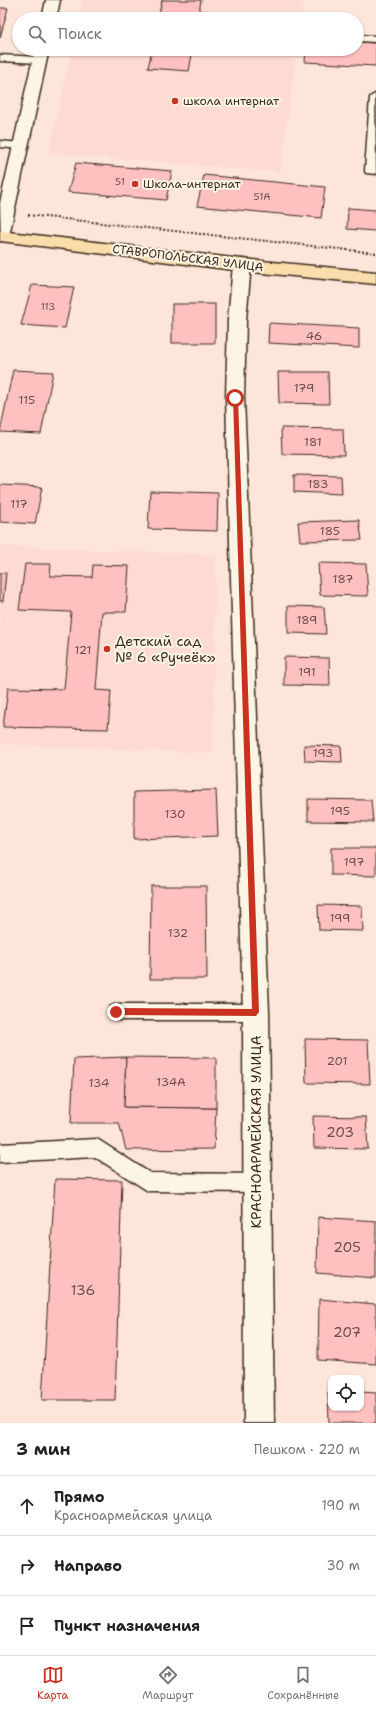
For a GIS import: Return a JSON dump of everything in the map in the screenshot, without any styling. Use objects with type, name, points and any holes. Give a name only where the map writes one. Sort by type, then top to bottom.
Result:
[{"type":"main road","name":"СТАВРОПОЛЬСКАЯ УЛИЦА","points":[[0,238],[242,265],[376,278]]},
{"type":"street","points":[[50,12],[53,0]]},
{"type":"street","points":[[0,238],[40,56]]},
{"type":"street","name":"КРАСНОАРМЕЙСКАЯ УЛИЦА","points":[[242,265],[237,320],[235,398],[256,1012],[259,1423]]},
{"type":"lane","points":[[364,38],[376,39]]},
{"type":"lane","points":[[0,58],[20,56]]},
{"type":"lane","points":[[375,97],[370,171],[376,171]]},
{"type":"lane","points":[[0,144],[20,146]]},
{"type":"lane","points":[[116,1012],[256,1012]]},
{"type":"lane","points":[[0,1153],[97,1148],[148,1182],[257,1183]]},
{"type":"path","points":[[6,213],[376,253]]},
{"type":"shaded area","points":[[83,0],[304,0],[302,12],[80,12]]},
{"type":"shaded area","name":"школа интернат","points":[[70,56],[296,56],[280,172],[49,153]]},
{"type":"shaded area","name":"Детский сад № 6 «Ручеёк»","points":[[0,546],[216,555],[213,753],[0,744]]},
{"type":"building","points":[[162,0],[201,0],[199,12],[159,12]]},
{"type":"building","points":[[0,8],[8,8],[0,38]]},
{"type":"building","points":[[364,42],[376,43],[376,66],[305,62],[305,56],[364,56]]},
{"type":"building","points":[[151,56],[192,56],[189,71],[148,68]]},
{"type":"building","points":[[76,163],[172,171],[166,200],[68,192]]},
{"type":"building","points":[[204,175],[325,187],[321,218],[197,206]]},
{"type":"building","points":[[348,208],[376,210],[376,231],[347,229]]},
{"type":"building","points":[[32,285],[74,287],[65,328],[21,325]]},
{"type":"building","points":[[172,304],[215,304],[215,343],[172,343]]},
{"type":"building","points":[[269,323],[359,328],[359,348],[268,343]]},
{"type":"building","points":[[13,370],[53,372],[41,434],[0,432]]},
{"type":"building","points":[[278,372],[328,372],[329,404],[279,403]]},
{"type":"building","points":[[281,428],[343,429],[344,455],[282,454]]},
{"type":"building","points":[[294,475],[341,476],[342,494],[294,492]]},
{"type":"building","points":[[0,485],[42,487],[35,524],[0,522]]},
{"type":"building","points":[[150,491],[218,493],[217,531],[148,529]]},
{"type":"building","points":[[359,520],[362,540],[300,541],[298,522]]},
{"type":"building","points":[[318,563],[366,564],[368,596],[320,595]]},
{"type":"building","points":[[25,564],[51,564],[50,576],[92,577],[93,565],[129,566],[126,612],[102,612],[96,690],[111,691],[108,729],[3,727],[8,688],[64,689],[71,612],[19,610]]},
{"type":"building","points":[[0,573],[6,573],[3,601],[0,601]]},
{"type":"building","points":[[288,606],[324,607],[326,634],[288,633]]},
{"type":"building","points":[[284,657],[329,658],[330,686],[284,685]]},
{"type":"building","points":[[304,745],[341,746],[342,762],[305,761]]},
{"type":"building","points":[[216,790],[218,836],[134,839],[134,792]]},
{"type":"building","points":[[308,799],[371,800],[373,822],[308,821]]},
{"type":"building","points":[[331,848],[376,848],[376,876],[331,875]]},
{"type":"building","points":[[151,886],[206,886],[207,979],[150,979]]},
{"type":"building","points":[[318,905],[362,906],[363,931],[319,930]]},
{"type":"building","points":[[305,1039],[368,1040],[370,1084],[306,1083]]},
{"type":"building","points":[[126,1057],[124,1107],[216,1108],[214,1149],[126,1150],[119,1123],[71,1123],[74,1059]]},
{"type":"building","points":[[126,1057],[216,1058],[216,1108],[124,1107]]},
{"type":"building","points":[[313,1116],[366,1117],[368,1149],[314,1148]]},
{"type":"building","points":[[55,1179],[122,1180],[115,1400],[42,1400]]},
{"type":"building","points":[[318,1217],[376,1221],[376,1278],[317,1273]]},
{"type":"building","points":[[319,1299],[376,1304],[376,1364],[318,1360]]},
{"type":"building","points":[[364,1392],[376,1393],[376,1423],[329,1423],[329,1411],[364,1411]]},
{"type":"place","name":"школа интернат","points":[[175,101]]},
{"type":"place","name":"Школа-интернат","points":[[135,184]]},
{"type":"place","name":"Детский сад № 6 «Ручеёк»","points":[[107,649]]},
{"type":"route","points":[[116,1012],[256,1012],[235,398]]}]
